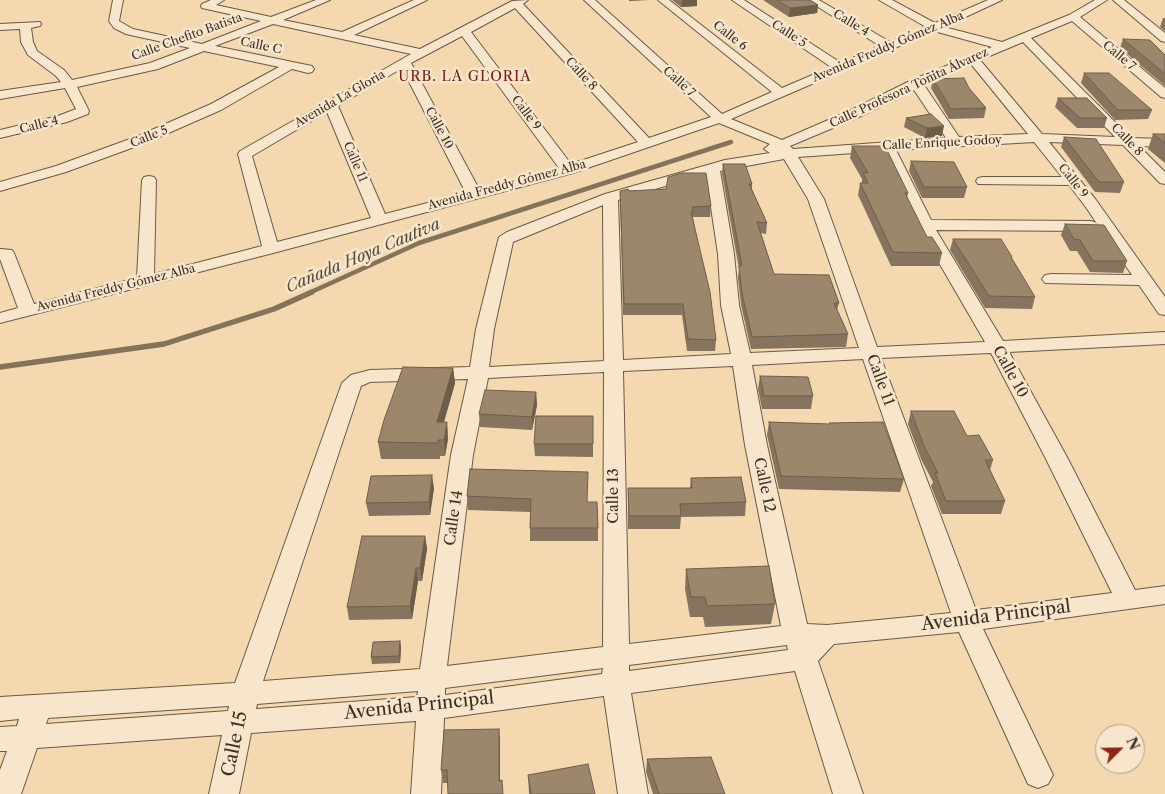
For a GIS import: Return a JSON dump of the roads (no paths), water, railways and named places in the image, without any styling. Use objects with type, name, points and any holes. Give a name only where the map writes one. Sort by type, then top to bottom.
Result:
[{"type":"street","name":"Calle C","points":[[118,0],[114,20],[118,26],[130,32],[308,69]]},
{"type":"street","points":[[219,0],[206,6],[421,53]]},
{"type":"street","name":"Calle Chefito Batista","points":[[0,96],[113,77],[154,66],[325,0]]},
{"type":"street","points":[[343,36],[422,0]]},
{"type":"street","name":"Calle 7","points":[[588,0],[720,119],[786,150]]},
{"type":"street","name":"Calle 6","points":[[663,0],[780,93]]},
{"type":"street","name":"Calle 5","points":[[737,0],[841,68]]},
{"type":"street","name":"Calle 4","points":[[812,0],[890,47]]},
{"type":"street","points":[[884,0],[936,28],[1002,46]]},
{"type":"street","name":"Avenida Freddy Gómez Alba","points":[[0,318],[271,249],[568,170],[720,119],[936,28],[977,3],[997,0]]},
{"type":"street","points":[[1079,0],[1097,2]]},
{"type":"street","points":[[1118,0],[1165,39]]},
{"type":"street","name":"Avenida La Gloria","points":[[271,249],[245,154],[421,53],[520,2]]},
{"type":"street","name":"Calle 8","points":[[520,2],[647,144]]},
{"type":"street","name":"Calle Profesora Toñita Álvarez","points":[[786,150],[916,83],[1073,17],[1097,2]]},
{"type":"street","name":"Calle 7","points":[[1073,17],[1165,94]]},
{"type":"street","points":[[0,27],[31,24],[26,36],[32,54],[60,73],[70,85]]},
{"type":"street","name":"Calle 9","points":[[465,32],[568,170]]},
{"type":"street","name":"Calle 8","points":[[1024,37],[1165,180]]},
{"type":"street","name":"Calle 9","points":[[973,58],[1091,203],[1165,310]]},
{"type":"street","name":"Calle 10","points":[[405,62],[474,194]]},
{"type":"street","name":"Calle 5","points":[[0,188],[143,140],[216,107],[289,66]]},
{"type":"street","points":[[916,83],[955,141]]},
{"type":"street","name":"Calle 4","points":[[0,134],[78,114],[83,111],[83,107],[70,85]]},
{"type":"street","name":"Calle 11","points":[[331,105],[380,220]]},
{"type":"street","name":"Calle Enrique Godoy","points":[[503,246],[505,240],[513,236],[610,198],[712,168],[786,150],[1038,138],[1165,143]]},
{"type":"street","name":"Calle 10","points":[[887,146],[925,225],[997,347],[1057,459],[1128,600]]},
{"type":"street","name":"Calle 11","points":[[786,150],[816,200],[967,621],[1038,775]]},
{"type":"street","name":"Calle 12","points":[[712,168],[726,254],[730,305],[742,361],[756,445],[799,646],[848,794]]},
{"type":"street","points":[[145,281],[148,180]]},
{"type":"street","points":[[983,181],[1072,181]]},
{"type":"street","name":"Calle 13","points":[[610,198],[616,670],[633,794]]},
{"type":"street","points":[[925,225],[1106,226]]},
{"type":"street","name":"Calle 14","points":[[426,794],[432,679],[462,455],[479,373],[485,329],[503,246]]},
{"type":"street","points":[[0,254],[6,253],[28,311]]},
{"type":"street","points":[[1051,279],[1144,280]]},
{"type":"street","name":"Calle 15","points":[[224,794],[245,694],[352,383],[358,379],[370,376],[742,361],[1165,338]]},
{"type":"street","name":"Avenida Principal","points":[[14,738],[430,708],[616,670],[799,646],[827,635],[967,621],[1165,595]]},
{"type":"street","name":"Avenida Principal","points":[[0,709],[245,694],[432,679],[616,670]]},
{"type":"street","points":[[6,794],[14,738],[38,706]]},
{"type":"waterway","name":"Cañada Hoya Cautiva","points":[[309,293],[419,243],[731,142]]},
{"type":"waterway","name":"Cañada Hoya Cautiva","points":[[0,367],[164,344],[274,309],[312,292]]},
{"type":"district","name":"URB. LA GLORIA","points":[[465,77]]}]
